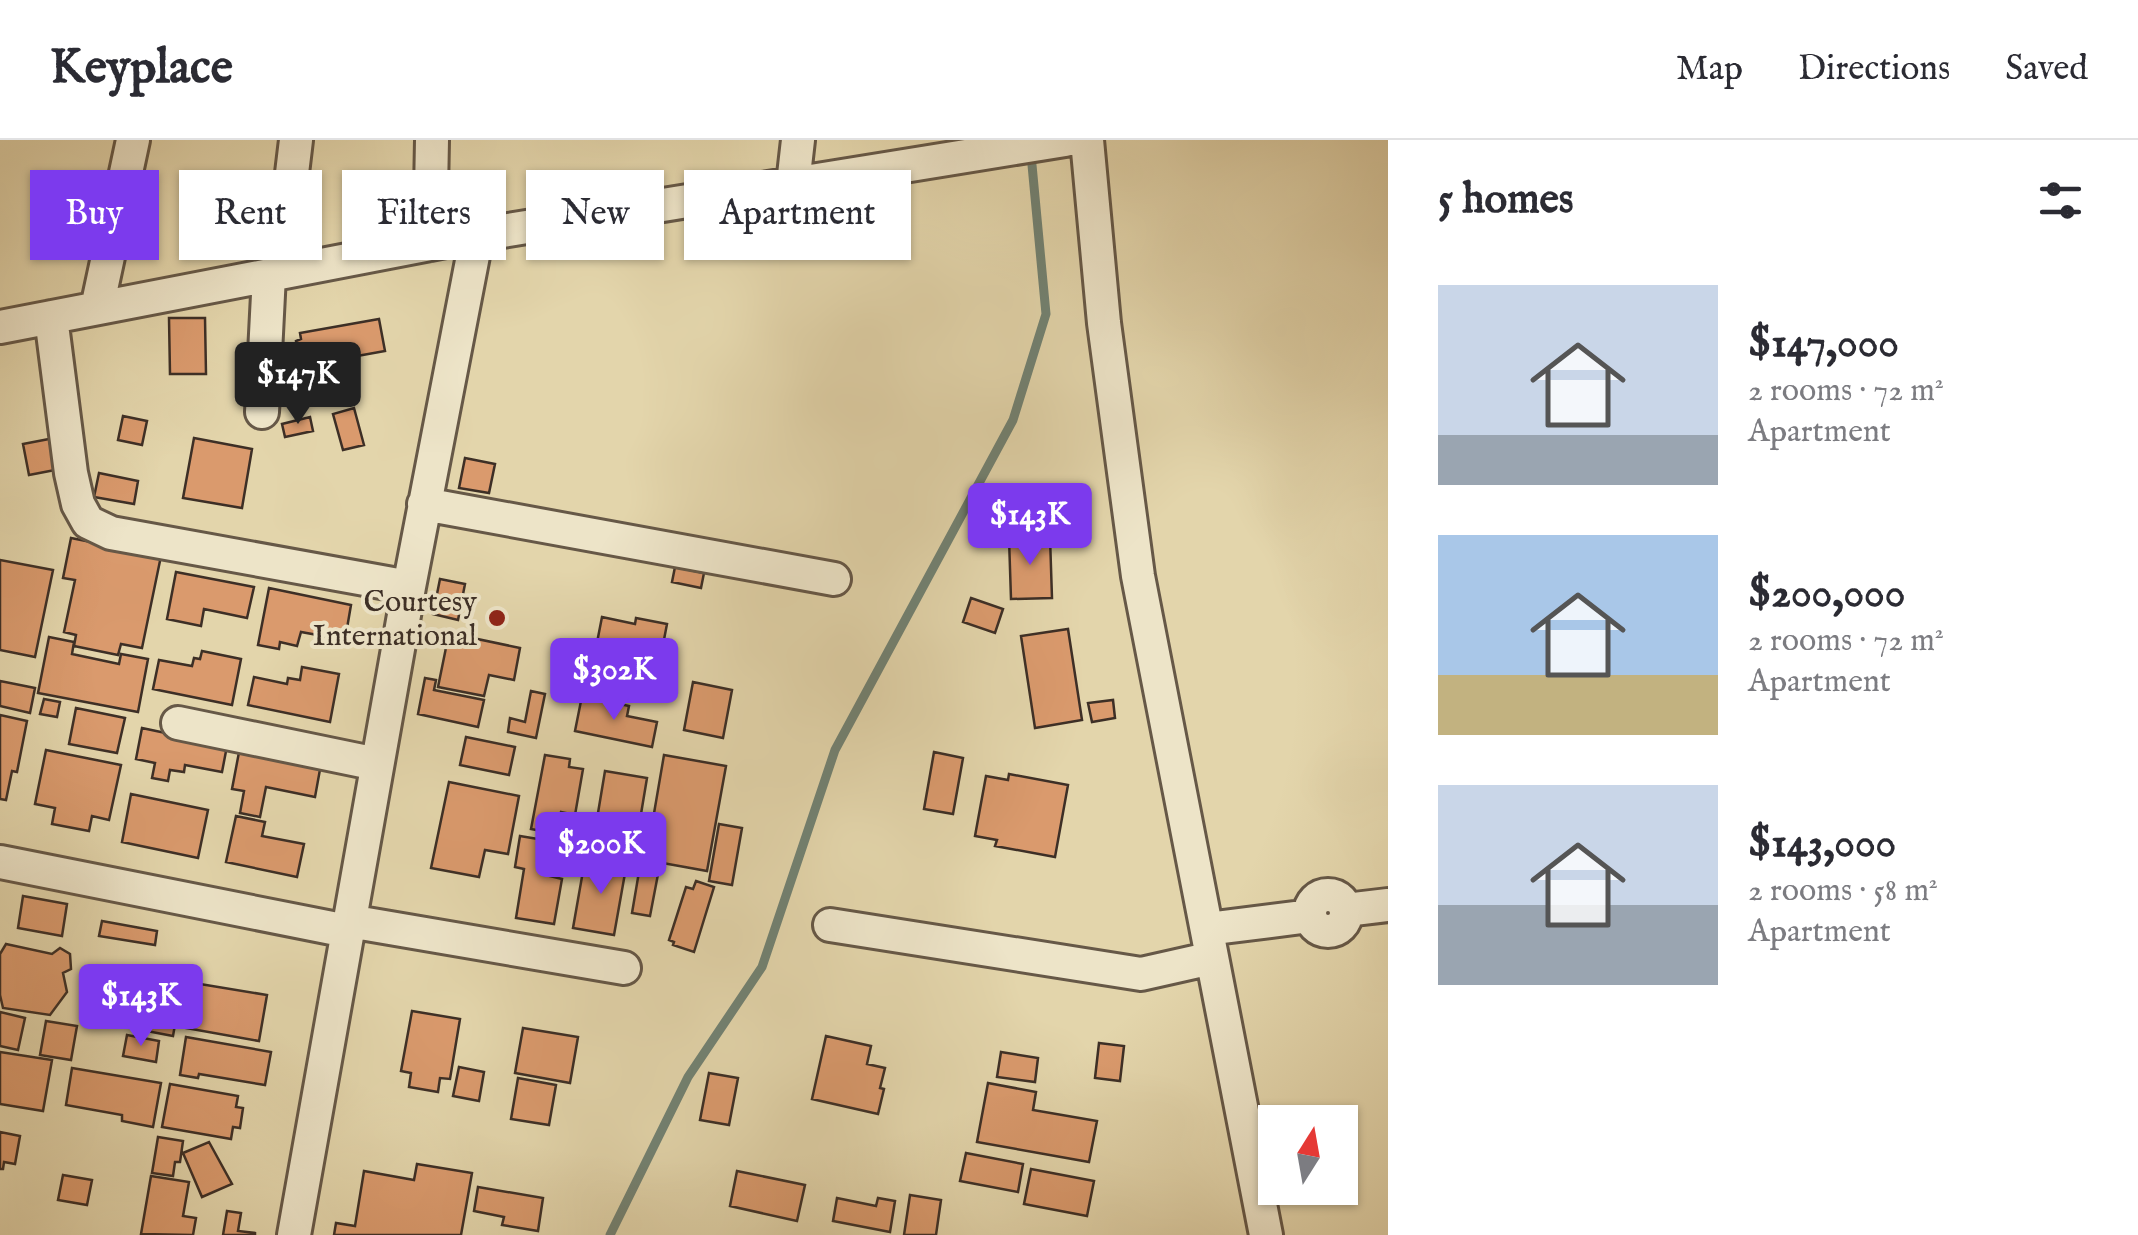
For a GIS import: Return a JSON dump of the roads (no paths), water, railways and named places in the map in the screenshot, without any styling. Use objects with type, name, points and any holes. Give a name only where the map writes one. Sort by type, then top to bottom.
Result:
[{"type":"street","points":[[96,308],[134,140]]},
{"type":"street","points":[[262,412],[274,274],[296,140]]},
{"type":"street","points":[[431,170],[432,140]]},
{"type":"street","points":[[795,170],[798,140]]},
{"type":"street","points":[[880,170],[1065,140]]},
{"type":"street","points":[[1087,140],[1104,323],[1138,576],[1266,1235]]},
{"type":"street","points":[[506,230],[684,202]]},
{"type":"street","points":[[0,326],[347,260]]},
{"type":"street","points":[[294,1235],[424,504],[472,260]]},
{"type":"street","points":[[51,317],[71,473],[78,504],[88,522],[112,533],[409,587]]},
{"type":"street","points":[[424,504],[834,579]]},
{"type":"street","points":[[178,724],[377,764]]},
{"type":"street","points":[[0,862],[348,926],[624,968]]},
{"type":"street","points":[[830,925],[1141,974],[1210,944],[1310,916],[1316,899],[1325,895],[1334,896],[1346,910],[1388,905]]},
{"type":"waterway","points":[[610,1235],[688,1077],[762,967],[835,750],[1013,420],[1046,314],[1032,165]]},
{"type":"place","name":"Courtesy International","points":[[497,618]]}]
